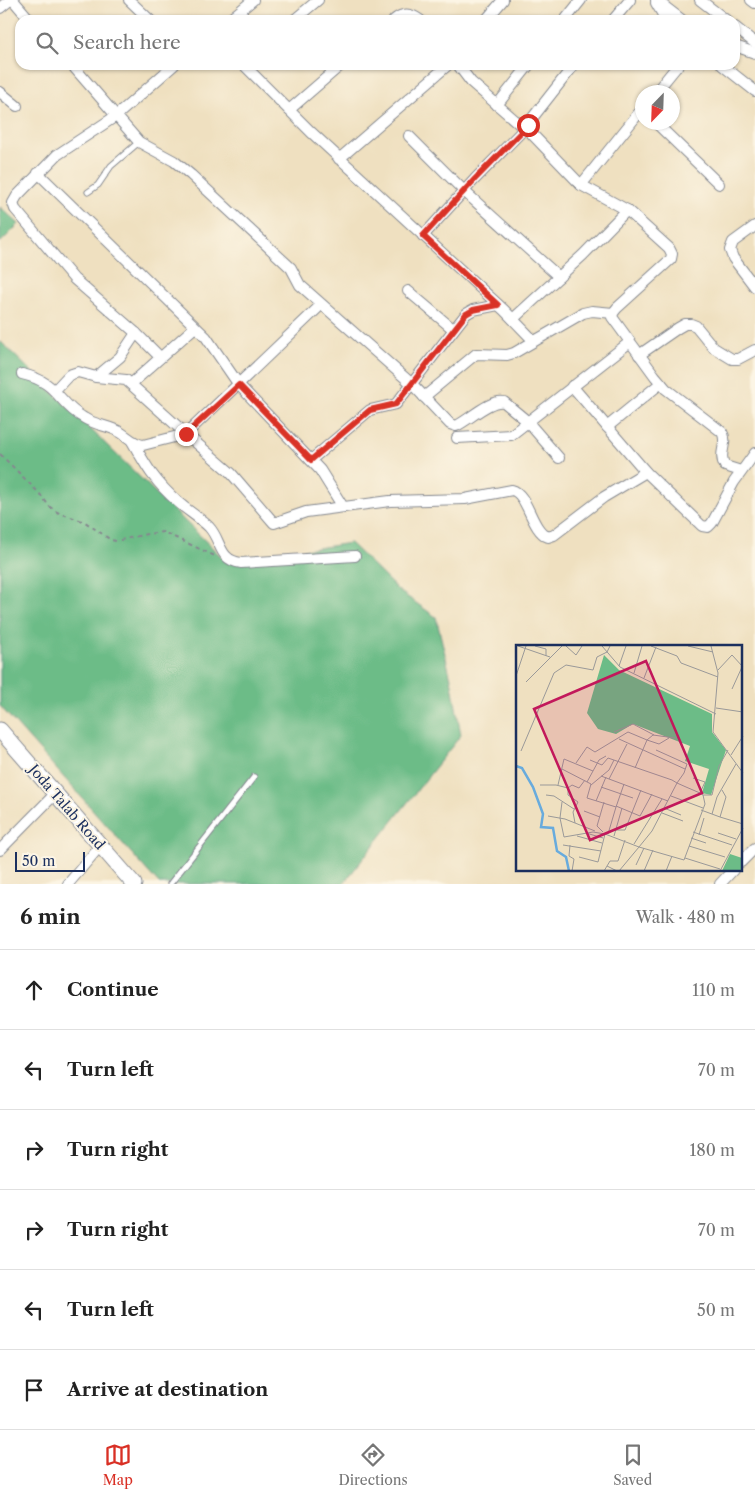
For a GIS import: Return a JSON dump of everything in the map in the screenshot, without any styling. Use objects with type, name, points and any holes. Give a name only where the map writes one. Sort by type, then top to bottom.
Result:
[{"type":"street","points":[[0,8],[11,0],[25,15]]},
{"type":"street","points":[[129,0],[145,15]]},
{"type":"street","points":[[235,15],[253,0]]},
{"type":"street","points":[[300,15],[318,0]]},
{"type":"street","points":[[490,15],[503,0]]},
{"type":"street","points":[[569,15],[581,0]]},
{"type":"street","points":[[617,15],[630,0]]},
{"type":"street","points":[[655,0],[663,15]]},
{"type":"street","points":[[655,0],[675,15]]},
{"type":"street","points":[[700,0],[720,15]]},
{"type":"street","points":[[751,0],[755,3]]},
{"type":"street","points":[[740,31],[755,43]]},
{"type":"street","points":[[740,48],[755,53]]},
{"type":"street","points":[[76,70],[139,142],[174,162],[191,176],[291,268],[300,285],[412,384],[450,424],[454,426],[459,425],[490,405],[500,401],[508,404],[527,422],[559,458]]},
{"type":"street","points":[[160,357],[74,279],[15,209],[13,203],[14,199],[38,173],[72,144],[116,116],[168,70]]},
{"type":"street","points":[[249,70],[340,159],[534,340]]},
{"type":"street","points":[[289,110],[336,70]]},
{"type":"street","points":[[340,159],[442,70]]},
{"type":"street","points":[[461,70],[497,105],[526,127],[534,138],[581,185],[627,210],[669,248],[672,254],[671,259],[613,313],[612,317],[661,383],[722,432],[725,440],[721,458],[723,463],[725,466],[741,471]]},
{"type":"street","points":[[497,105],[525,70]]},
{"type":"street","points":[[423,236],[526,127],[570,70]]},
{"type":"street","points":[[662,85],[674,70]]},
{"type":"street","points":[[728,70],[755,91]]},
{"type":"street","points":[[0,92],[17,106]]},
{"type":"street","points":[[581,185],[635,119]]},
{"type":"street","points":[[663,130],[719,184]]},
{"type":"street","points":[[409,136],[464,191],[559,277]]},
{"type":"street","points":[[38,173],[206,337],[239,385],[324,476],[343,507]]},
{"type":"street","points":[[513,319],[583,255],[627,210]]},
{"type":"street","points":[[755,226],[733,242],[730,250],[733,258],[755,287]]},
{"type":"street","points":[[408,291],[453,329]]},
{"type":"street","points":[[22,374],[43,381],[85,419],[119,432],[132,441],[143,445],[186,434],[321,305]]},
{"type":"street","points":[[311,460],[370,410],[396,404],[466,314],[473,310],[498,305]]},
{"type":"street","points":[[424,397],[476,354],[507,355],[514,353],[583,313],[592,311],[613,313]]},
{"type":"street","points":[[639,355],[685,324],[696,326],[714,348],[726,356],[738,359],[755,350]]},
{"type":"street","points":[[131,384],[195,327]]},
{"type":"street","points":[[96,378],[120,357],[136,334]]},
{"type":"street","points":[[457,438],[508,436],[630,342]]},
{"type":"street","points":[[54,390],[64,378],[78,372],[96,378],[126,380],[231,473],[274,523],[306,512],[390,501],[475,498],[514,490],[518,493],[540,532],[548,537],[554,535],[604,497],[646,472]]},
{"type":"street","points":[[607,427],[661,383]]},
{"type":"street","points":[[572,386],[646,472],[698,524],[705,527],[712,523],[727,493],[755,453]]},
{"type":"street","points":[[132,441],[153,478],[176,501],[211,529],[229,560],[241,563],[355,556]]},
{"type":"street","name":"Joda Talab Road","points":[[0,730],[134,884]]},
{"type":"street","points":[[0,850],[55,794]]},
{"type":"street","points":[[68,884],[100,846]]},
{"type":"street","points":[[742,861],[753,853]]},
{"type":"street","points":[[720,884],[731,872]]},
{"type":"lane","points":[[88,192],[98,185],[111,166],[139,142]]},
{"type":"lane","points":[[170,884],[254,778]]},
{"type":"path","points":[[0,454],[39,493],[50,507],[57,512],[85,522],[111,540],[116,541],[163,532],[212,555],[229,560]]},
{"type":"green space","points":[[0,207],[19,224],[0,243]]},
{"type":"green space","points":[[0,341],[227,562],[350,543],[399,591],[436,617],[451,679],[461,735],[343,884],[159,884],[0,706]]},
{"type":"route","points":[[186,434],[239,385],[311,460],[370,410],[396,404],[466,314],[473,310],[498,305],[423,236],[528,125]]}]
